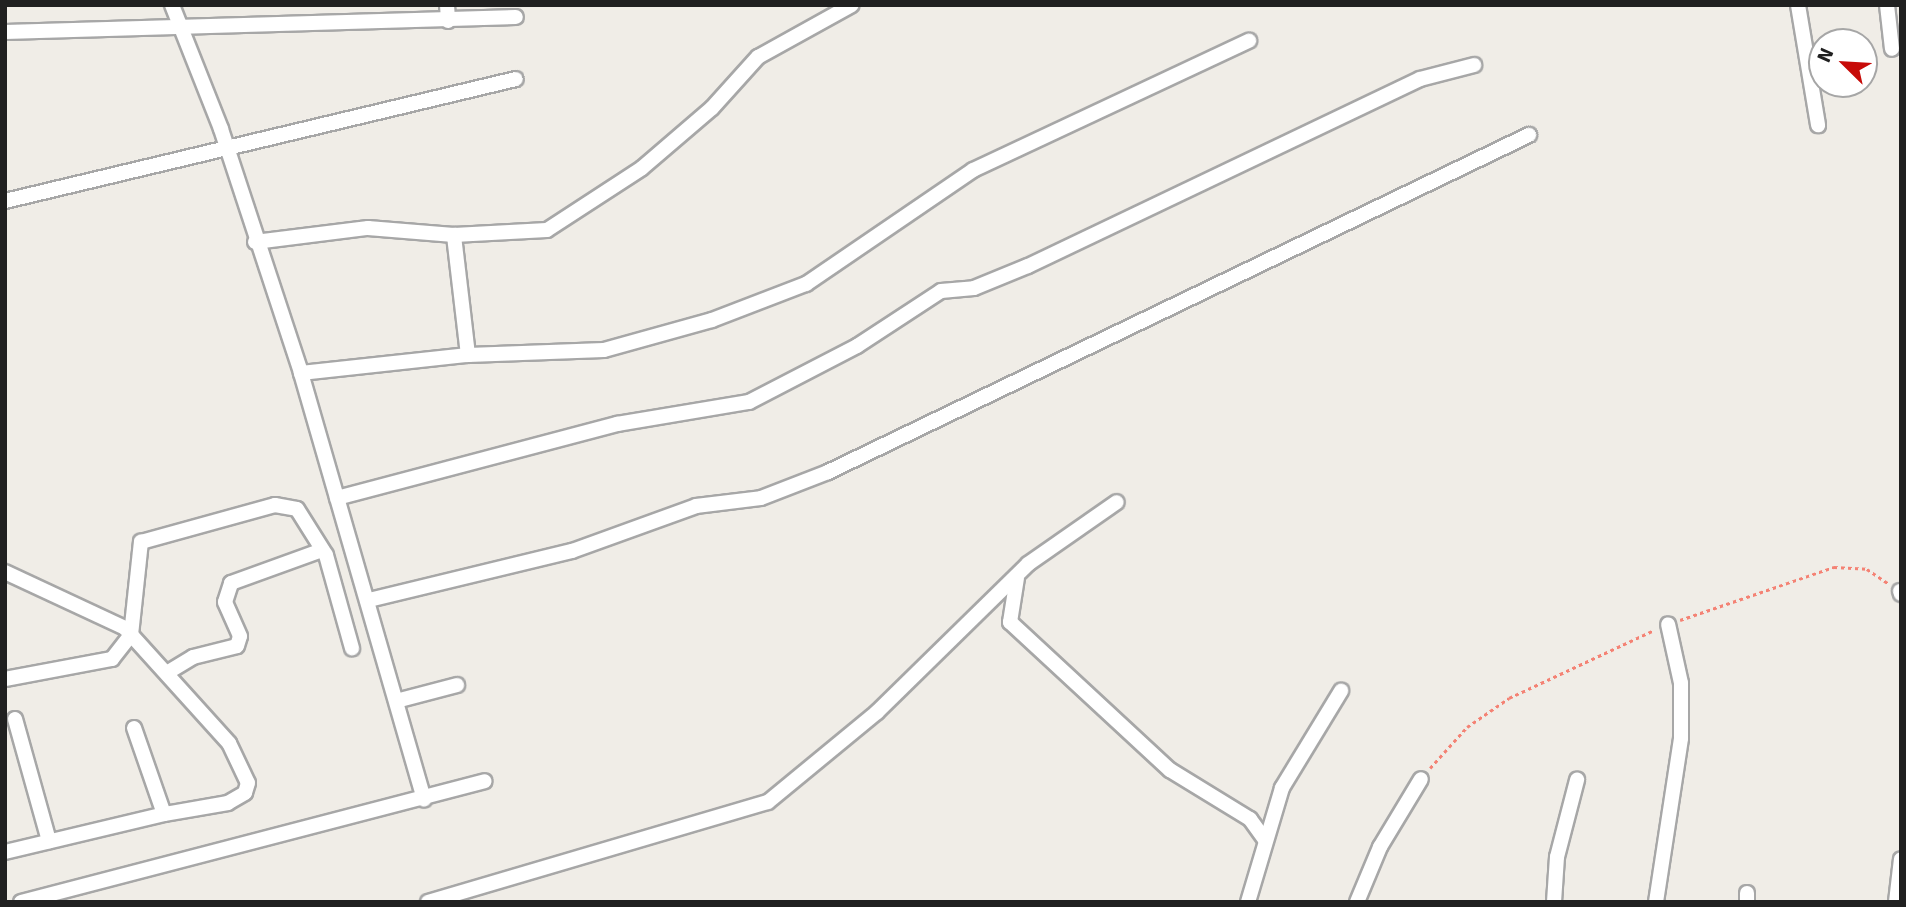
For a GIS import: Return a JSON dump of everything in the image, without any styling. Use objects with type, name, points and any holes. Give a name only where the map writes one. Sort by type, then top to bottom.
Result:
[{"type":"street","points":[[172,5],[301,373],[400,700],[424,800]]},
{"type":"street","points":[[447,5],[448,21]]},
{"type":"street","points":[[255,242],[368,229],[454,235],[534,232],[565,222],[642,168],[758,57],[852,5]]},
{"type":"street","points":[[1798,5],[1818,125]]},
{"type":"street","points":[[1887,5],[1892,48]]},
{"type":"street","points":[[5,32],[179,29],[516,17]]},
{"type":"street","points":[[301,373],[468,355],[604,350],[712,320],[806,284],[973,170],[1248,41]]},
{"type":"street","points":[[337,498],[617,424],[749,402],[857,346],[941,291],[974,288],[1028,266],[1420,79],[1474,65]]},
{"type":"street","points":[[5,201],[516,79]]},
{"type":"street","points":[[369,600],[572,551],[696,506],[772,494],[1153,319],[1529,135]]},
{"type":"street","points":[[454,235],[468,355]]},
{"type":"street","points":[[428,902],[768,802],[877,712],[972,615],[1116,502]]},
{"type":"street","points":[[5,679],[113,659],[131,635],[141,542],[275,505],[297,509],[323,550],[352,648]]},
{"type":"street","points":[[170,671],[193,657],[237,646],[240,636],[225,602],[231,583],[323,550]]},
{"type":"street","points":[[5,572],[131,635],[170,671],[229,743],[248,783],[245,793],[228,803],[164,814],[5,852]]},
{"type":"street","points":[[1017,578],[1010,622],[1170,770],[1250,819],[1265,840]]},
{"type":"street","points":[[1656,902],[1681,738],[1681,682],[1668,624]]},
{"type":"street","points":[[400,700],[457,685]]},
{"type":"street","points":[[1248,902],[1282,788],[1341,691]]},
{"type":"street","points":[[15,719],[49,841]]},
{"type":"street","points":[[134,728],[164,814]]},
{"type":"street","points":[[1357,902],[1380,847],[1421,779]]},
{"type":"street","points":[[1554,902],[1560,843],[1577,780]]},
{"type":"street","points":[[21,902],[424,800],[484,781]]},
{"type":"street","points":[[1896,902],[1901,859]]},
{"type":"path","points":[[1421,779],[1467,727],[1509,698],[1668,624],[1833,567],[1867,569],[1900,593]]}]
